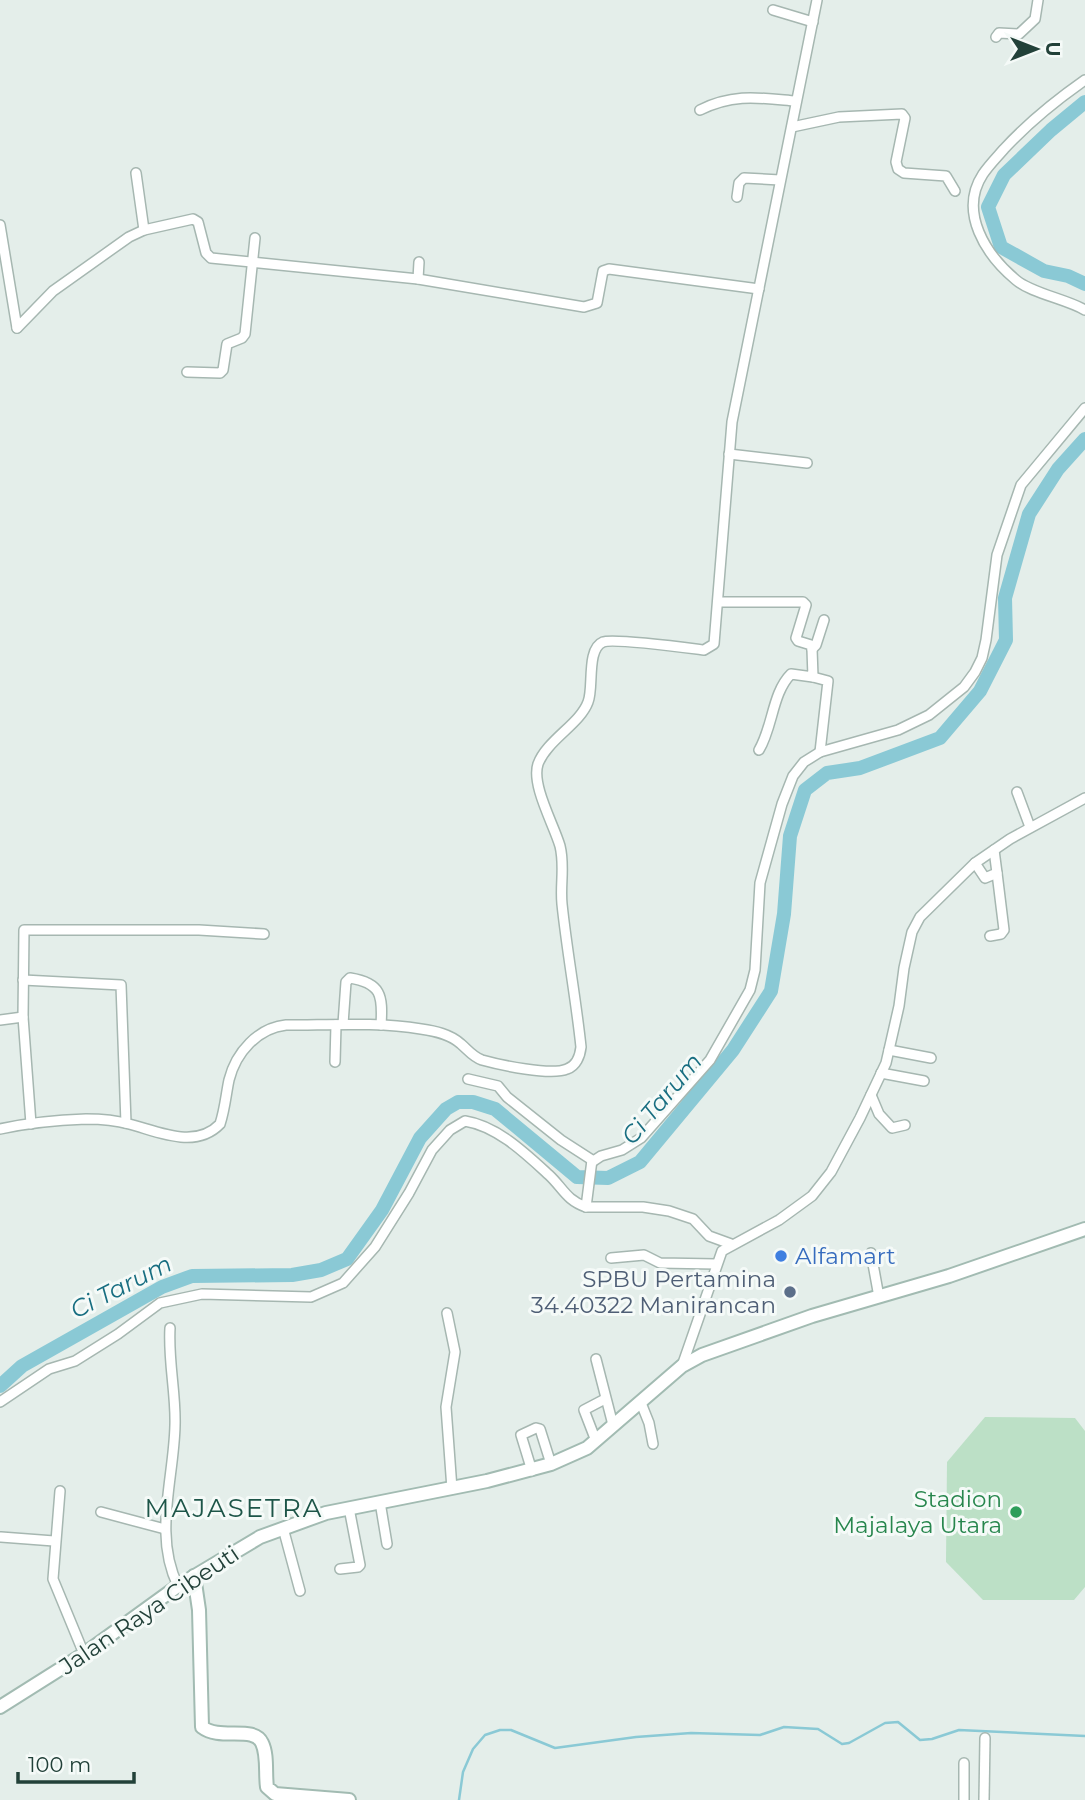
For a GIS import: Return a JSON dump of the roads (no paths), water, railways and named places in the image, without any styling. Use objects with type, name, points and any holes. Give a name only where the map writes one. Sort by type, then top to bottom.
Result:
[{"type":"main road","name":"Jalan Raya Cibeuti","points":[[0,1707],[84,1654],[177,1586],[229,1554],[283,1528],[349,1508],[452,1489],[532,1471],[551,1464],[587,1448],[681,1366],[722,1347],[1085,1229]]},
{"type":"main road","points":[[194,1576],[199,1610],[202,1727],[215,1734],[257,1736],[262,1741],[267,1787],[274,1797],[349,1800]]},
{"type":"street","points":[[0,1129],[86,1119],[126,1123],[179,1138],[197,1136],[215,1129],[222,1119],[233,1069],[248,1046],[267,1028],[276,1026],[381,1025],[435,1031],[452,1037],[474,1056],[482,1059],[558,1071],[573,1066],[581,1048],[576,993],[562,903],[564,862],[540,786],[538,766],[547,749],[587,706],[594,654],[601,643],[627,642],[706,649],[714,644],[732,422],[817,0]]},
{"type":"street","points":[[996,37],[999,33],[1018,34],[1034,20],[1038,0]]},
{"type":"street","points":[[773,10],[813,22]]},
{"type":"street","points":[[1085,80],[1041,111],[1024,127],[984,172],[974,198],[974,218],[981,240],[1018,282],[1085,310]]},
{"type":"street","points":[[700,110],[718,101],[740,98],[796,101]]},
{"type":"street","points":[[792,127],[846,116],[902,114],[905,118],[896,162],[898,169],[904,173],[946,176],[955,191]]},
{"type":"street","points":[[136,173],[144,230]]},
{"type":"street","points":[[737,197],[739,183],[744,178],[780,180]]},
{"type":"street","points":[[0,225],[18,328],[43,300],[63,283],[129,237],[144,230],[196,220],[206,253],[211,258],[418,279],[584,307],[597,303],[600,276],[608,268],[759,289]]},
{"type":"street","points":[[187,372],[220,373],[228,344],[245,334],[255,238]]},
{"type":"street","points":[[418,279],[419,262]]},
{"type":"street","points":[[586,1205],[592,1163],[601,1156],[622,1150],[641,1138],[710,1060],[751,990],[755,970],[760,883],[782,804],[793,776],[804,762],[820,752],[898,730],[929,715],[964,687],[982,658],[997,555],[1021,485],[1085,408]]},
{"type":"street","points":[[729,454],[807,463]]},
{"type":"street","points":[[719,602],[803,602],[806,608],[796,638],[811,645],[813,677]]},
{"type":"street","points":[[812,649],[816,645],[824,620]]},
{"type":"street","points":[[759,750],[770,726],[780,690],[791,674],[828,681],[820,752]]},
{"type":"street","points":[[1017,792],[1030,827]]},
{"type":"street","points":[[681,1366],[722,1251],[779,1220],[812,1196],[831,1172],[871,1095],[890,1050],[912,932],[924,913],[975,863],[1030,827],[1085,798]]},
{"type":"street","points":[[990,936],[1001,934],[1004,930],[994,850]]},
{"type":"street","points":[[975,863],[985,878],[997,873]]},
{"type":"street","points":[[31,1124],[23,1017],[23,933],[26,929],[199,930],[264,934]]},
{"type":"street","points":[[335,1062],[346,982],[350,978],[367,981],[378,992],[382,1003],[381,1025]]},
{"type":"street","points":[[23,980],[121,985],[126,1123]]},
{"type":"street","points":[[0,1020],[23,1017]]},
{"type":"street","points":[[890,1050],[931,1058]]},
{"type":"street","points":[[881,1073],[924,1081]]},
{"type":"street","points":[[468,1079],[498,1086],[507,1097],[592,1163]]},
{"type":"street","points":[[871,1095],[877,1112],[892,1128],[905,1125]]},
{"type":"street","points":[[0,1402],[50,1369],[75,1361],[160,1303],[202,1294],[311,1297],[344,1283],[375,1247],[432,1150],[450,1130],[465,1121],[495,1130],[550,1176],[572,1202],[586,1205],[643,1206],[669,1211],[693,1219],[709,1236],[732,1244]]},
{"type":"street","points":[[871,1254],[879,1297]]},
{"type":"street","points":[[611,1258],[644,1255],[660,1263],[716,1264]]},
{"type":"street","points":[[447,1313],[455,1352],[446,1407],[452,1489]]},
{"type":"street","points":[[170,1328],[175,1425],[166,1529],[168,1561],[177,1586]]},
{"type":"street","points":[[596,1359],[613,1425]]},
{"type":"street","points":[[596,1441],[584,1410],[605,1399]]},
{"type":"street","points":[[641,1403],[653,1444]]},
{"type":"street","points":[[532,1471],[521,1435],[536,1428],[540,1429],[551,1464]]},
{"type":"street","points":[[60,1491],[54,1541],[53,1583],[84,1654]]},
{"type":"street","points":[[380,1502],[387,1544]]},
{"type":"street","points":[[340,1569],[360,1565],[349,1508]]},
{"type":"street","points":[[102,1512],[166,1529]]},
{"type":"street","points":[[283,1528],[300,1591]]},
{"type":"street","points":[[1,1537],[54,1541]]},
{"type":"street","points":[[984,1800],[985,1738]]},
{"type":"street","points":[[964,1763],[964,1800]]},
{"type":"waterway","name":"Ci Tarum","points":[[1085,102],[1004,175],[988,207],[1001,247],[1044,271],[1068,276],[1085,284]]},
{"type":"waterway","name":"Ci Tarum","points":[[0,1386],[22,1366],[162,1287],[192,1276],[292,1275],[321,1270],[347,1259],[382,1210],[420,1138],[446,1109],[458,1102],[473,1102],[495,1109],[577,1177],[608,1178],[640,1162],[733,1050],[771,991],[784,914],[790,836],[805,790],[827,773],[860,768],[940,738],[980,691],[1006,640],[1005,598],[1029,514],[1058,469],[1085,439]]},
{"type":"waterway","points":[[459,1800],[463,1772],[473,1749],[485,1735],[500,1730],[511,1730],[555,1748],[691,1733],[760,1735],[784,1727],[818,1729],[842,1744],[849,1743],[885,1723],[898,1722],[920,1740],[959,1730],[1085,1736]]},
{"type":"place","name":"Alfamart","points":[[781,1256]]},
{"type":"place","name":"SPBU Pertamina 34.40322 Manirancan","points":[[790,1292]]},
{"type":"place","name":"Stadion Majalaya Utara","points":[[1016,1512]]},
{"type":"district","name":"MAJASETRA","points":[[234,1508]]}]
